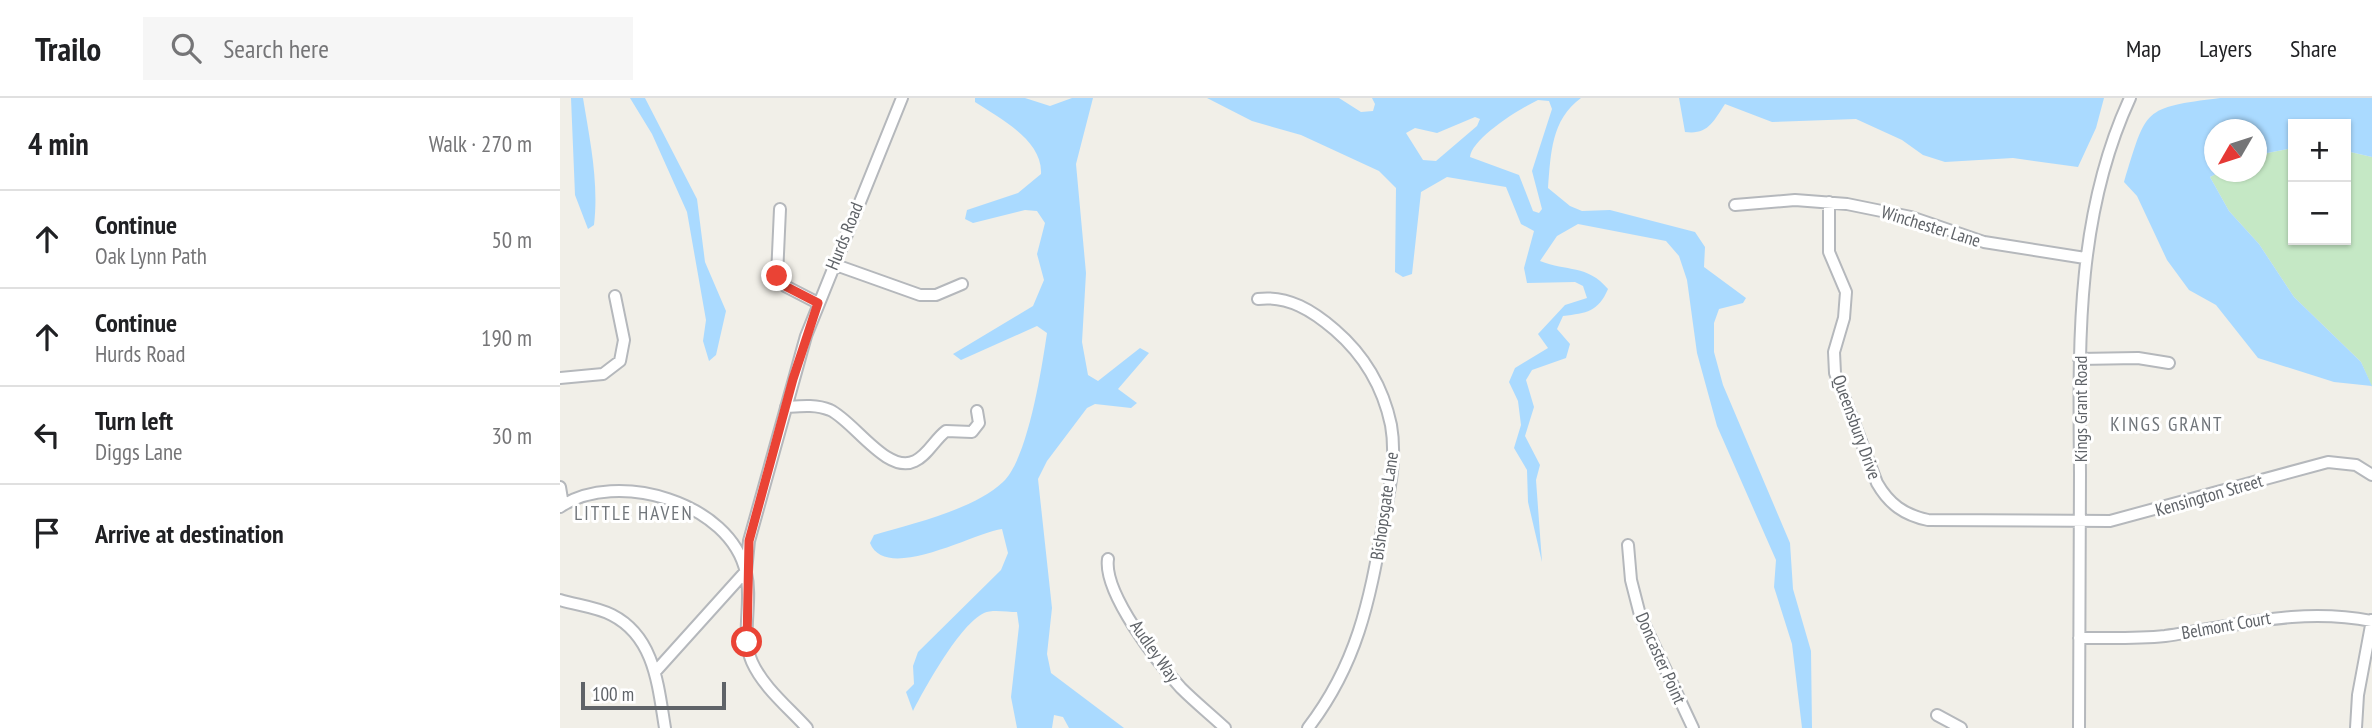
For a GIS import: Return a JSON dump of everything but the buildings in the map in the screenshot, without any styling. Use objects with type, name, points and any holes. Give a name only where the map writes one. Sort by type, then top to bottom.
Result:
[{"type":"street","name":"Hurds Road","points":[[807,728],[758,673],[749,653],[746,571],[749,541],[818,303],[902,98]]},
{"type":"street","name":"Kings Grant Road","points":[[2079,728],[2079,359],[2085,258],[2115,135],[2130,98]]},
{"type":"street","name":"Winchester Lane","points":[[1735,205],[1762,201],[1829,202],[1910,217],[1984,242],[2085,258]]},
{"type":"street","name":"Queensbury Drive","points":[[1829,202],[1829,252],[1846,292],[1844,318],[1834,352],[1835,373],[1853,426],[1884,496],[1902,512],[1927,520],[2080,521]]},
{"type":"street","points":[[780,209],[777,276],[785,286],[818,303]]},
{"type":"street","points":[[833,264],[920,296],[936,295],[962,284]]},
{"type":"street","points":[[560,378],[603,374],[617,366],[624,340],[615,296]]},
{"type":"street","name":"Bishopsgate Lane","points":[[1258,299],[1272,297],[1293,302],[1345,339],[1378,385],[1387,407],[1393,441],[1392,475],[1362,629],[1342,679],[1308,728]]},
{"type":"street","points":[[2079,359],[2138,358],[2169,363]]},
{"type":"street","points":[[786,407],[809,406],[830,411],[890,460],[903,464],[922,457],[946,430],[972,432],[979,423],[977,411]]},
{"type":"street","name":"Kensington Street","points":[[2080,521],[2123,519],[2337,461],[2356,465],[2372,475]]},
{"type":"street","points":[[560,487],[561,506],[584,495],[616,490],[640,492],[680,504],[725,535],[746,571],[655,672]]},
{"type":"street","name":"Doncaster Point","points":[[1628,545],[1631,580],[1640,615],[1693,728]]},
{"type":"street","name":"Audley Way","points":[[1108,559],[1110,585],[1155,655],[1184,691],[1225,728]]},
{"type":"street","points":[[560,600],[611,615],[628,626],[646,648],[655,672],[665,728]]},
{"type":"street","name":"Belmont Court","points":[[2079,638],[2163,636],[2289,615],[2340,615],[2372,620]]},
{"type":"street","points":[[2356,728],[2358,695],[2372,620]]},
{"type":"street","points":[[1937,715],[1961,728]]},
{"type":"green space","points":[[2288,149],[2288,245],[2351,245],[2351,152],[2372,157],[2372,387],[2361,362],[2294,297],[2259,244],[2229,211],[2213,182],[2267,182],[2267,153]]},
{"type":"water","points":[[571,98],[583,98],[593,162],[594,225],[588,229],[575,195]]},
{"type":"water","points":[[630,98],[645,98],[697,199],[705,262],[726,311],[716,355],[709,361],[703,341],[706,320],[687,212],[652,134]]},
{"type":"water","points":[[975,98],[1025,98],[1050,106],[1072,98],[1093,98],[1076,164],[1086,273],[1082,342],[1088,375],[1098,381],[1140,348],[1149,353],[1118,389],[1137,403],[1131,408],[1095,404],[1087,408],[1047,461],[1038,479],[1052,608],[1047,654],[1051,673],[1124,728],[1069,728],[1063,717],[1054,715],[1052,728],[1017,728],[1011,697],[1019,626],[1017,612],[987,612],[975,619],[954,643],[913,711],[906,692],[914,684],[913,666],[918,652],[1001,570],[1008,553],[1002,529],[911,557],[893,558],[879,554],[870,543],[874,535],[960,508],[991,492],[1012,470],[1027,434],[1047,333],[1037,326],[961,360],[953,354],[1033,306],[1044,280],[1037,254],[1045,223],[1037,211],[1025,210],[973,223],[965,219],[967,210],[1018,193],[1041,174],[1040,162],[1027,140],[975,102]]},
{"type":"water","points":[[1207,98],[1339,98],[1361,112],[1373,111],[1375,104],[1372,98],[1581,98],[1571,107],[1558,127],[1552,150],[1548,188],[1570,206],[1582,211],[1610,210],[1695,232],[1705,247],[1704,267],[1746,298],[1743,303],[1719,309],[1714,323],[1714,352],[1723,385],[1790,543],[1793,589],[1811,651],[1812,728],[1802,728],[1792,644],[1774,587],[1776,560],[1717,426],[1697,353],[1687,280],[1679,256],[1666,241],[1578,224],[1557,236],[1540,261],[1584,272],[1608,289],[1591,310],[1563,316],[1557,329],[1570,344],[1566,358],[1532,370],[1526,380],[1534,407],[1525,436],[1540,465],[1536,480],[1542,562],[1528,502],[1527,470],[1514,448],[1521,425],[1518,401],[1509,382],[1515,368],[1548,348],[1538,334],[1565,305],[1587,298],[1583,286],[1575,282],[1527,283],[1524,268],[1534,231],[1521,224],[1506,187],[1447,177],[1421,192],[1412,274],[1403,277],[1395,272],[1396,188],[1379,171],[1301,135],[1252,121]],"holes":[[[1538,100],[1549,101],[1552,109],[1532,171],[1542,209],[1539,213],[1533,211],[1519,175],[1470,157],[1473,149],[1488,133]],[[1475,117],[1480,119],[1477,126],[1436,161],[1423,160],[1406,133],[1415,128],[1437,133]]]},
{"type":"water","points":[[1679,98],[2104,98],[2096,128],[2078,167],[2013,158],[1945,162],[1923,155],[1902,140],[1856,119],[1772,122],[1725,104],[1705,129],[1685,132]]},
{"type":"water","points":[[2220,98],[2372,98],[2372,157],[2351,152],[2351,119],[2288,119],[2288,149],[2267,153],[2267,119],[2204,119],[2204,182],[2213,182],[2229,211],[2259,244],[2294,297],[2361,362],[2372,386],[2334,382],[2258,358],[2216,305],[2189,290],[2167,260],[2137,196],[2124,182],[2144,126],[2151,116],[2161,109]]},
{"type":"district","name":"KINGS GRANT","points":[[2167,424]]},
{"type":"district","name":"LITTLE HAVEN","points":[[634,513]]},
{"type":"route","points":[[747,642],[750,606],[746,571],[749,541],[793,379],[818,303],[785,286],[777,276]]}]
